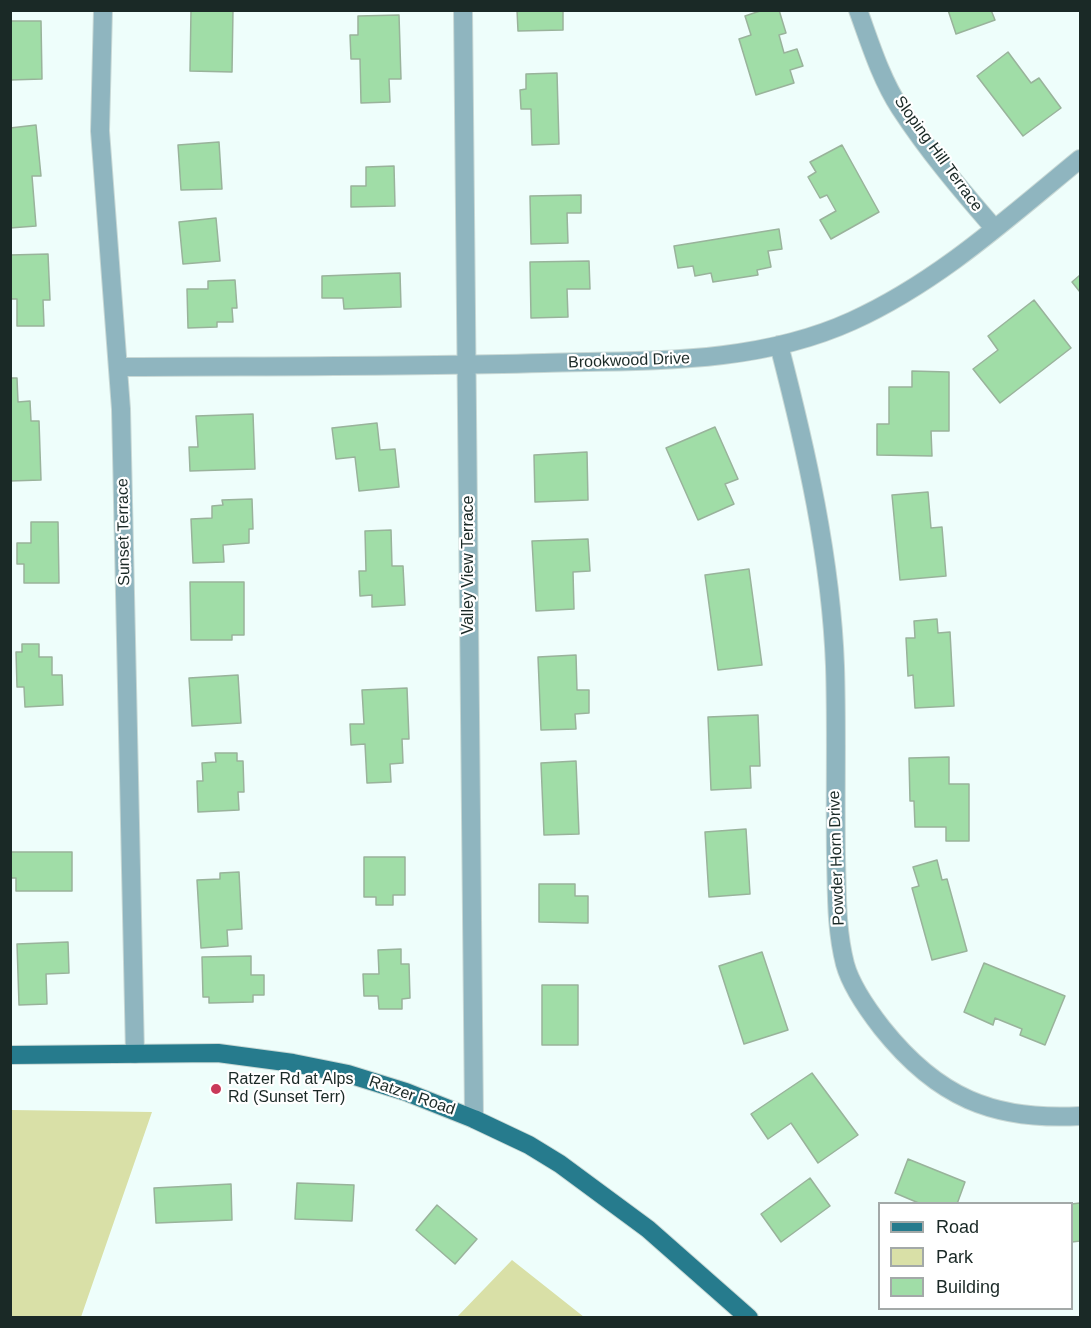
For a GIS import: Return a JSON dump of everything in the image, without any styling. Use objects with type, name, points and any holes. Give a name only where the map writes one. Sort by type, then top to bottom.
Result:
[{"type":"main road","name":"Ratzer Road","points":[[10,1055],[218,1053],[293,1063],[348,1074],[396,1089],[474,1119],[529,1145],[560,1164],[648,1229],[749,1317]]},
{"type":"street","name":"Sunset Terrace","points":[[103,10],[100,131],[118,367],[135,1054]]},
{"type":"street","name":"Valley View Terrace","points":[[463,10],[474,1119]]},
{"type":"street","name":"Sloping Hill Terrace","points":[[858,10],[874,54],[899,107],[954,181],[994,228]]},
{"type":"street","name":"Brookwood Drive","points":[[118,367],[467,365],[695,359],[779,345],[850,322],[901,296],[950,264],[1080,159]]},
{"type":"street","name":"Powder Horn Drive","points":[[779,345],[805,451],[826,577],[835,666],[837,902],[845,966],[874,1017],[899,1049],[928,1076],[960,1096],[995,1110],[1018,1116],[1054,1118],[1080,1116]]},
{"type":"green space","points":[[11,1110],[152,1112],[81,1317],[11,1317]]},
{"type":"green space","points":[[512,1260],[584,1317],[457,1317]]},
{"type":"building","points":[[191,10],[233,10],[232,72],[190,71]]},
{"type":"building","points":[[517,10],[563,10],[563,30],[518,31]]},
{"type":"building","points":[[763,10],[779,10],[786,33],[779,35],[784,53],[797,49],[803,66],[790,70],[794,83],[756,95],[739,39],[751,35],[745,16]]},
{"type":"building","points":[[948,10],[991,10],[995,20],[956,34]]},
{"type":"building","points":[[399,15],[401,79],[389,79],[390,102],[361,103],[360,59],[351,59],[350,35],[358,35],[358,16]]},
{"type":"building","points":[[10,21],[41,21],[42,79],[10,80]]},
{"type":"building","points":[[1008,52],[1031,83],[1039,78],[1061,108],[1023,136],[977,76]]},
{"type":"building","points":[[557,73],[559,144],[532,145],[531,109],[521,109],[520,90],[526,89],[526,74]]},
{"type":"building","points":[[36,125],[41,176],[32,176],[36,226],[10,228],[10,128]]},
{"type":"building","points":[[219,142],[222,189],[181,190],[178,145]]},
{"type":"building","points":[[842,145],[879,212],[831,239],[820,220],[836,211],[827,195],[820,198],[808,177],[816,172],[810,162]]},
{"type":"building","points":[[394,166],[395,206],[351,207],[351,186],[366,186],[366,167]]},
{"type":"building","points":[[581,195],[581,213],[567,213],[568,243],[531,244],[530,196]]},
{"type":"building","points":[[216,218],[220,261],[183,264],[179,222]]},
{"type":"building","points":[[779,229],[782,249],[768,251],[771,267],[757,270],[758,275],[713,282],[711,273],[695,276],[693,266],[678,268],[674,246]]},
{"type":"building","points":[[48,254],[50,300],[43,300],[44,326],[17,326],[17,299],[10,299],[10,255]]},
{"type":"building","points":[[589,261],[590,289],[567,289],[568,317],[531,318],[530,262]]},
{"type":"building","points":[[400,273],[401,307],[344,309],[343,298],[322,298],[322,276]]},
{"type":"building","points":[[1080,275],[1080,292],[1072,282]]},
{"type":"building","points":[[235,280],[237,308],[232,308],[233,322],[217,322],[217,327],[188,328],[187,289],[208,289],[208,281]]},
{"type":"building","points":[[1034,300],[1071,348],[1000,403],[973,369],[998,350],[988,336]]},
{"type":"building","points":[[912,371],[949,372],[949,431],[931,431],[932,456],[877,455],[877,424],[889,424],[889,387],[912,387]]},
{"type":"building","points":[[10,378],[17,378],[18,402],[30,401],[31,421],[39,421],[41,480],[10,481]]},
{"type":"building","points":[[253,414],[255,469],[190,471],[189,447],[198,447],[196,416]]},
{"type":"building","points":[[377,423],[380,450],[395,449],[399,487],[359,491],[355,457],[336,459],[332,428]]},
{"type":"building","points":[[715,427],[738,479],[725,484],[734,504],[698,520],[666,448]]},
{"type":"building","points":[[587,452],[588,500],[535,502],[534,455]]},
{"type":"building","points":[[928,492],[931,528],[942,527],[946,576],[900,580],[892,495]]},
{"type":"building","points":[[252,499],[253,529],[249,529],[249,543],[223,545],[224,562],[193,563],[191,519],[212,518],[212,506],[223,505],[222,500]]},
{"type":"building","points":[[31,522],[58,522],[59,583],[24,583],[24,564],[17,564],[17,543],[31,543]]},
{"type":"building","points":[[391,530],[392,566],[403,566],[405,605],[372,607],[372,595],[360,596],[359,571],[366,571],[365,531]]},
{"type":"building","points":[[588,539],[590,571],[573,572],[574,609],[536,611],[532,541]]},
{"type":"building","points":[[749,569],[762,665],[718,670],[705,575]]},
{"type":"building","points":[[190,582],[244,582],[244,635],[232,635],[232,640],[191,640]]},
{"type":"building","points":[[937,619],[938,633],[950,632],[954,706],[915,708],[913,675],[908,676],[906,638],[915,638],[914,621]]},
{"type":"building","points":[[22,644],[39,644],[39,657],[52,657],[52,675],[62,675],[63,705],[25,707],[24,687],[17,687],[16,652],[22,652]]},
{"type":"building","points":[[576,655],[577,690],[589,690],[589,713],[575,714],[576,729],[541,730],[538,657]]},
{"type":"building","points":[[238,675],[241,723],[192,726],[189,678]]},
{"type":"building","points":[[407,688],[409,739],[402,739],[403,763],[390,764],[391,782],[367,783],[365,744],[351,745],[350,724],[364,724],[362,690]]},
{"type":"building","points":[[758,715],[760,766],[750,766],[751,788],[711,790],[708,717]]},
{"type":"building","points":[[215,753],[237,753],[237,761],[243,761],[244,792],[238,792],[239,810],[198,812],[197,781],[203,781],[202,763],[216,762]]},
{"type":"building","points":[[949,757],[949,784],[969,784],[969,841],[946,841],[946,827],[915,827],[914,801],[910,801],[909,758]]},
{"type":"building","points":[[576,761],[579,834],[544,835],[541,763]]},
{"type":"building","points":[[746,829],[750,894],[709,897],[705,832]]},
{"type":"building","points":[[10,852],[72,852],[72,891],[16,891],[16,878],[10,878]]},
{"type":"building","points":[[364,857],[405,857],[405,895],[393,895],[393,905],[376,905],[376,897],[364,897]]},
{"type":"building","points":[[937,860],[942,880],[947,879],[967,951],[932,960],[912,888],[919,886],[913,867]]},
{"type":"building","points":[[239,872],[242,929],[227,930],[228,946],[201,948],[197,880],[220,879],[220,873]]},
{"type":"building","points":[[539,884],[575,884],[575,896],[588,896],[588,923],[539,922]]},
{"type":"building","points":[[68,942],[69,973],[46,974],[47,1004],[19,1005],[17,944]]},
{"type":"building","points":[[401,949],[401,964],[409,964],[410,998],[402,999],[402,1009],[379,1009],[378,996],[364,996],[363,974],[379,974],[378,950]]},
{"type":"building","points":[[762,952],[788,1030],[744,1044],[719,966]]},
{"type":"building","points":[[251,956],[251,975],[264,975],[264,995],[253,995],[253,1002],[209,1003],[209,997],[203,997],[202,957]]},
{"type":"building","points":[[984,963],[1065,996],[1045,1045],[1020,1035],[1022,1029],[995,1018],[993,1025],[964,1012]]},
{"type":"building","points":[[542,985],[578,985],[578,1045],[542,1045]]},
{"type":"building","points":[[812,1073],[858,1135],[818,1163],[791,1123],[768,1139],[751,1114]]},
{"type":"building","points":[[908,1159],[965,1182],[958,1202],[916,1202],[895,1193]]},
{"type":"building","points":[[810,1178],[830,1206],[781,1242],[761,1214]]},
{"type":"building","points":[[297,1183],[354,1185],[352,1221],[295,1219]]},
{"type":"building","points":[[231,1184],[232,1220],[156,1223],[154,1188]]},
{"type":"building","points":[[1080,1203],[1080,1241],[1073,1242],[1073,1204]]},
{"type":"building","points":[[437,1205],[477,1239],[455,1264],[416,1230]]},
{"type":"place","name":"Ratzer Rd at Alps Rd (Sunset Terr)","points":[[216,1089]]}]
